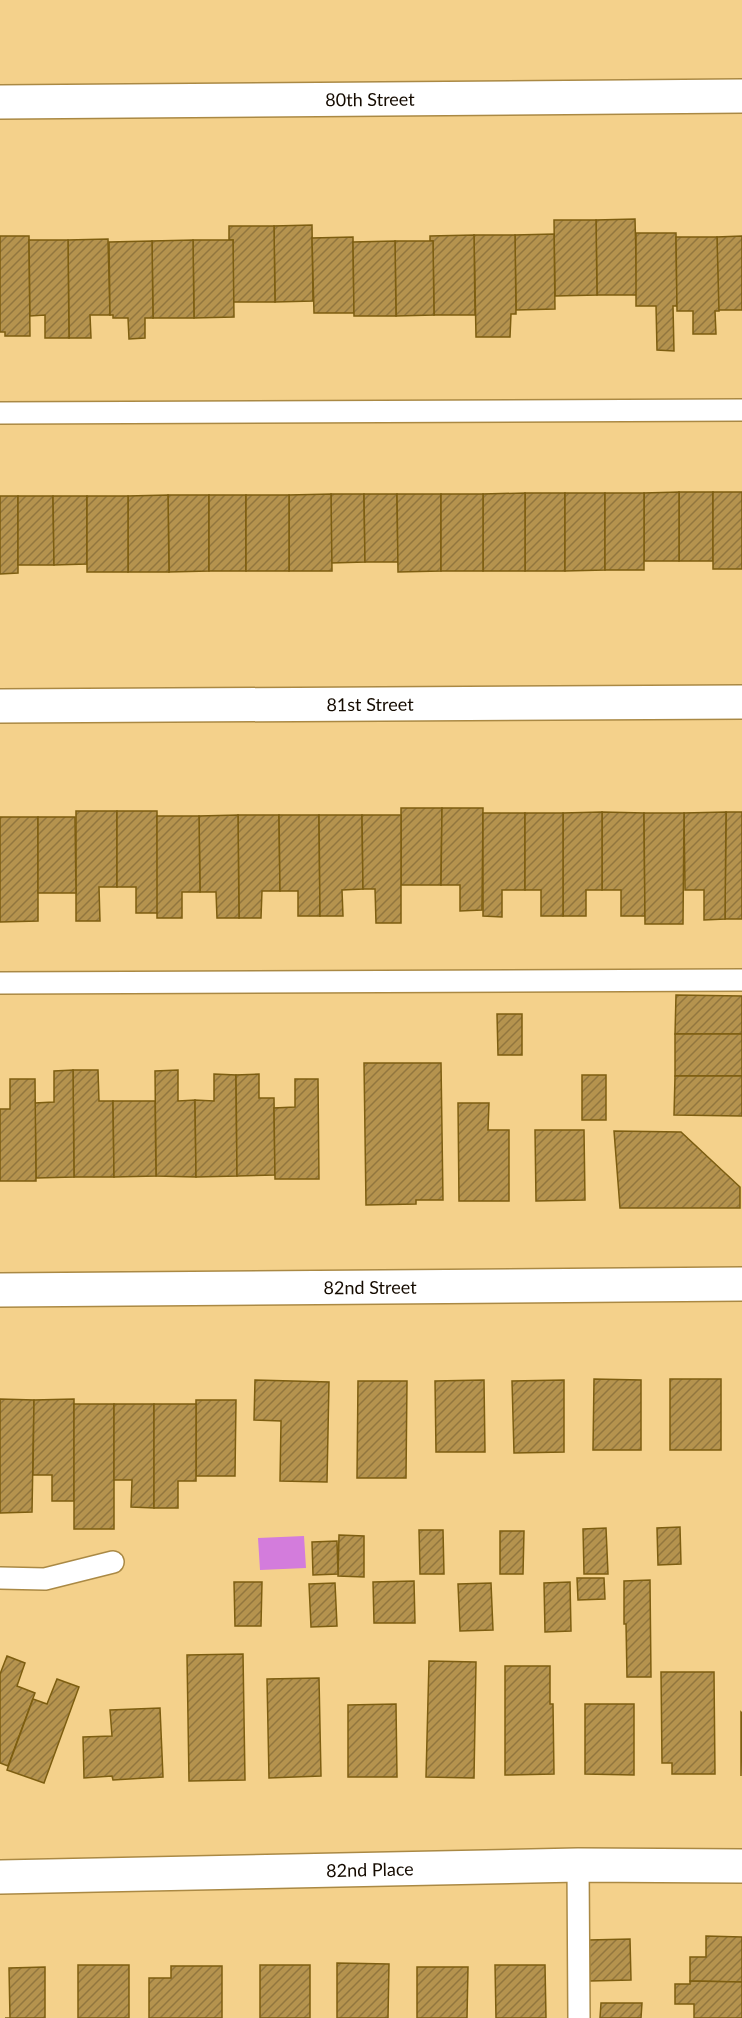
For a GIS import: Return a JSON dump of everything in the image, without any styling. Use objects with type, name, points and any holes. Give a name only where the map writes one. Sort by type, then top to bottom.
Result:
[{"type":"street","name":"80th Street","points":[[0,102],[742,96]]},
{"type":"street","name":"81st Street","points":[[0,706],[742,702]]},
{"type":"street","name":"82nd Street","points":[[0,1290],[742,1284]]},
{"type":"street","name":"82nd Place","points":[[0,1877],[578,1865],[742,1866]]},
{"type":"lane","points":[[0,414],[742,410]]},
{"type":"lane","points":[[0,983],[742,980]]},
{"type":"lane","points":[[0,1578],[45,1579],[113,1562]]},
{"type":"lane","points":[[578,1865],[579,2018]]},
{"type":"shaded area","points":[[304,1536],[306,1568],[260,1570],[258,1538]]},
{"type":"building","points":[[635,219],[637,295],[597,295],[596,220]]},
{"type":"building","points":[[554,220],[596,220],[597,295],[555,296]]},
{"type":"building","points":[[312,225],[313,301],[275,302],[274,226]]},
{"type":"building","points":[[229,226],[274,226],[275,302],[233,302],[233,240],[229,240]]},
{"type":"building","points":[[636,233],[676,233],[677,306],[673,306],[674,351],[657,350],[656,306],[636,306]]},
{"type":"building","points":[[554,234],[555,309],[516,310],[515,235]]},
{"type":"building","points":[[474,235],[515,235],[516,314],[511,314],[510,337],[476,337]]},
{"type":"building","points":[[474,235],[475,315],[434,315],[433,241],[430,241],[430,236]]},
{"type":"building","points":[[0,236],[29,236],[30,336],[5,336],[5,332],[0,332]]},
{"type":"building","points":[[742,236],[742,310],[718,310],[717,237]]},
{"type":"building","points":[[353,237],[354,313],[314,313],[312,238]]},
{"type":"building","points":[[676,237],[717,237],[719,311],[715,311],[716,334],[693,334],[693,311],[677,311]]},
{"type":"building","points":[[108,239],[110,315],[90,315],[91,338],[69,338],[68,240]]},
{"type":"building","points":[[29,240],[68,240],[69,338],[45,338],[45,315],[30,316]]},
{"type":"building","points":[[193,240],[233,240],[234,317],[194,318]]},
{"type":"building","points":[[193,240],[194,318],[153,318],[152,241]]},
{"type":"building","points":[[152,241],[153,318],[145,318],[145,338],[129,339],[128,318],[113,318],[113,315],[110,315],[109,242]]},
{"type":"building","points":[[395,241],[433,241],[434,315],[396,316]]},
{"type":"building","points":[[395,241],[396,316],[354,316],[353,242]]},
{"type":"building","points":[[679,492],[713,492],[713,561],[679,561]]},
{"type":"building","points":[[679,492],[679,561],[644,561],[644,493]]},
{"type":"building","points":[[713,492],[742,492],[742,569],[713,569]]},
{"type":"building","points":[[525,493],[565,493],[565,571],[525,571]]},
{"type":"building","points":[[525,493],[525,571],[483,571],[483,494]]},
{"type":"building","points":[[565,493],[605,493],[605,570],[565,571]]},
{"type":"building","points":[[605,493],[644,493],[644,570],[605,570]]},
{"type":"building","points":[[331,494],[364,494],[365,562],[331,563]]},
{"type":"building","points":[[331,494],[332,571],[289,571],[289,495]]},
{"type":"building","points":[[364,494],[397,494],[398,562],[365,562]]},
{"type":"building","points":[[397,494],[441,494],[441,571],[398,572]]},
{"type":"building","points":[[441,494],[483,494],[483,571],[441,571]]},
{"type":"building","points":[[168,495],[209,495],[209,571],[169,572]]},
{"type":"building","points":[[168,495],[169,572],[128,572],[128,496]]},
{"type":"building","points":[[209,495],[246,495],[246,571],[209,571]]},
{"type":"building","points":[[246,495],[289,495],[289,571],[246,571]]},
{"type":"building","points":[[0,496],[18,496],[18,573],[0,574]]},
{"type":"building","points":[[18,496],[53,496],[54,565],[18,565]]},
{"type":"building","points":[[53,496],[87,496],[87,564],[54,565]]},
{"type":"building","points":[[87,496],[128,496],[128,572],[87,572]]},
{"type":"building","points":[[401,808],[442,808],[441,885],[401,885]]},
{"type":"building","points":[[442,808],[483,808],[482,910],[460,911],[460,885],[441,885]]},
{"type":"building","points":[[76,811],[117,811],[117,887],[99,887],[100,921],[76,921]]},
{"type":"building","points":[[117,811],[157,811],[158,913],[136,913],[136,887],[117,887]]},
{"type":"building","points":[[602,812],[644,813],[645,916],[621,916],[621,890],[602,890]]},
{"type":"building","points":[[602,812],[602,890],[586,890],[586,916],[563,916],[563,813]]},
{"type":"building","points":[[726,812],[742,812],[742,919],[725,919]]},
{"type":"building","points":[[726,812],[725,919],[704,920],[704,890],[685,890],[684,813]]},
{"type":"building","points":[[483,813],[525,813],[525,890],[502,890],[502,917],[483,916]]},
{"type":"building","points":[[525,813],[563,813],[563,916],[541,916],[541,890],[525,890]]},
{"type":"building","points":[[644,813],[684,813],[683,924],[645,924]]},
{"type":"building","points":[[238,815],[279,815],[280,891],[262,891],[261,918],[239,918]]},
{"type":"building","points":[[238,815],[239,918],[217,918],[216,892],[200,892],[199,816]]},
{"type":"building","points":[[279,815],[319,815],[320,916],[298,916],[298,891],[280,891]]},
{"type":"building","points":[[319,815],[362,815],[363,889],[342,890],[343,916],[320,916]]},
{"type":"building","points":[[362,815],[401,815],[401,923],[376,923],[375,889],[363,889]]},
{"type":"building","points":[[157,816],[199,816],[200,892],[182,892],[182,918],[157,918]]},
{"type":"building","points":[[0,817],[38,817],[38,921],[0,922]]},
{"type":"building","points":[[38,817],[75,817],[76,893],[38,893]]},
{"type":"building","points":[[676,995],[742,996],[742,1034],[675,1034]]},
{"type":"building","points":[[497,1014],[522,1014],[522,1055],[498,1055]]},
{"type":"building","points":[[675,1034],[742,1034],[742,1076],[675,1076]]},
{"type":"building","points":[[364,1063],[441,1063],[443,1200],[416,1200],[416,1204],[366,1205]]},
{"type":"building","points":[[73,1070],[98,1070],[99,1101],[113,1101],[114,1177],[74,1177]]},
{"type":"building","points":[[73,1070],[74,1177],[36,1178],[35,1103],[54,1102],[54,1071]]},
{"type":"building","points":[[178,1070],[178,1101],[195,1100],[196,1177],[156,1176],[155,1071]]},
{"type":"building","points":[[214,1074],[236,1075],[237,1176],[196,1177],[195,1100],[214,1101]]},
{"type":"building","points":[[259,1074],[259,1098],[274,1098],[275,1175],[237,1176],[236,1075]]},
{"type":"building","points":[[582,1075],[606,1075],[606,1120],[582,1120]]},
{"type":"building","points":[[675,1076],[742,1076],[742,1116],[674,1115]]},
{"type":"building","points":[[10,1079],[35,1079],[36,1181],[0,1181],[0,1109],[10,1109]]},
{"type":"building","points":[[295,1079],[318,1079],[319,1179],[275,1179],[274,1108],[295,1107]]},
{"type":"building","points":[[113,1101],[155,1101],[156,1176],[114,1177]]},
{"type":"building","points":[[458,1103],[489,1103],[488,1130],[509,1130],[509,1201],[459,1201]]},
{"type":"building","points":[[535,1130],[584,1130],[585,1200],[536,1201]]},
{"type":"building","points":[[614,1131],[681,1132],[740,1187],[740,1208],[620,1208]]},
{"type":"building","points":[[594,1379],[641,1380],[641,1450],[593,1450]]},
{"type":"building","points":[[670,1379],[721,1379],[721,1450],[670,1450]]},
{"type":"building","points":[[255,1380],[329,1382],[327,1482],[280,1481],[281,1421],[254,1420]]},
{"type":"building","points":[[484,1380],[485,1452],[436,1452],[435,1381]]},
{"type":"building","points":[[564,1380],[564,1452],[514,1453],[512,1381]]},
{"type":"building","points":[[358,1381],[407,1381],[406,1478],[357,1478]]},
{"type":"building","points":[[0,1399],[34,1400],[32,1512],[0,1513]]},
{"type":"building","points":[[74,1399],[74,1501],[52,1501],[52,1475],[33,1475],[34,1400]]},
{"type":"building","points":[[196,1400],[236,1400],[235,1476],[196,1476]]},
{"type":"building","points":[[74,1404],[114,1404],[114,1529],[74,1529]]},
{"type":"building","points":[[114,1404],[154,1404],[154,1508],[131,1507],[132,1480],[114,1480]]},
{"type":"building","points":[[154,1404],[196,1404],[196,1481],[178,1481],[178,1508],[154,1508]]},
{"type":"building","points":[[680,1527],[681,1564],[658,1565],[657,1528]]},
{"type":"building","points":[[606,1528],[608,1574],[584,1574],[583,1529]]},
{"type":"building","points":[[419,1530],[443,1530],[444,1574],[420,1574]]},
{"type":"building","points":[[500,1531],[524,1531],[523,1574],[500,1574]]},
{"type":"building","points":[[339,1535],[364,1536],[364,1577],[338,1576]]},
{"type":"building","points":[[337,1541],[338,1574],[313,1575],[312,1542]]},
{"type":"building","points":[[577,1578],[604,1578],[605,1599],[578,1600]]},
{"type":"building","points":[[650,1580],[651,1677],[627,1677],[624,1581]]},
{"type":"building","points":[[414,1581],[415,1623],[374,1623],[373,1582]]},
{"type":"building","points":[[234,1582],[262,1582],[261,1626],[235,1626]]},
{"type":"building","points":[[570,1582],[571,1631],[545,1632],[544,1583]]},
{"type":"building","points":[[335,1583],[337,1626],[311,1627],[309,1584]]},
{"type":"building","points":[[491,1583],[493,1630],[460,1631],[458,1584]]},
{"type":"building","points":[[243,1654],[245,1780],[189,1781],[187,1655]]},
{"type":"building","points":[[7,1656],[25,1663],[17,1686],[35,1693],[8,1766],[0,1763],[0,1674]]},
{"type":"building","points":[[429,1661],[476,1662],[474,1778],[426,1777]]},
{"type":"building","points":[[505,1666],[550,1666],[554,1774],[505,1775]]},
{"type":"building","points":[[661,1672],[714,1672],[715,1774],[672,1774],[672,1763],[662,1763]]},
{"type":"building","points":[[319,1678],[321,1776],[269,1778],[267,1679]]},
{"type":"building","points":[[57,1679],[79,1687],[44,1783],[7,1770],[33,1699],[47,1704]]},
{"type":"building","points":[[396,1704],[397,1777],[348,1777],[348,1705]]},
{"type":"building","points":[[585,1704],[634,1704],[634,1775],[585,1774]]},
{"type":"building","points":[[160,1708],[163,1777],[113,1780],[112,1776],[84,1778],[83,1737],[112,1736],[110,1710]]},
{"type":"building","points":[[741,1712],[742,1713],[741,1776]]},
{"type":"building","points":[[706,1936],[742,1937],[742,1982],[690,1981],[690,1957],[706,1957]]},
{"type":"building","points":[[630,1939],[631,1980],[590,1981],[589,1940]]},
{"type":"building","points":[[337,1963],[389,1964],[388,2018],[337,2018]]},
{"type":"building","points":[[78,1965],[129,1965],[129,2018],[78,2018]]},
{"type":"building","points":[[260,1965],[310,1965],[310,2018],[260,2018]]},
{"type":"building","points":[[495,1965],[545,1965],[546,2018],[496,2018]]},
{"type":"building","points":[[171,1966],[222,1966],[222,2018],[149,2018],[149,1978],[171,1978]]},
{"type":"building","points":[[45,1967],[45,2018],[10,2018],[9,1968]]},
{"type":"building","points":[[417,1967],[468,1967],[467,2018],[417,2018]]},
{"type":"building","points":[[690,1981],[742,1982],[742,2018],[694,2018],[694,2004],[675,2004],[675,1984],[690,1984]]},
{"type":"building","points":[[601,2003],[642,2003],[641,2018],[600,2018]]}]
